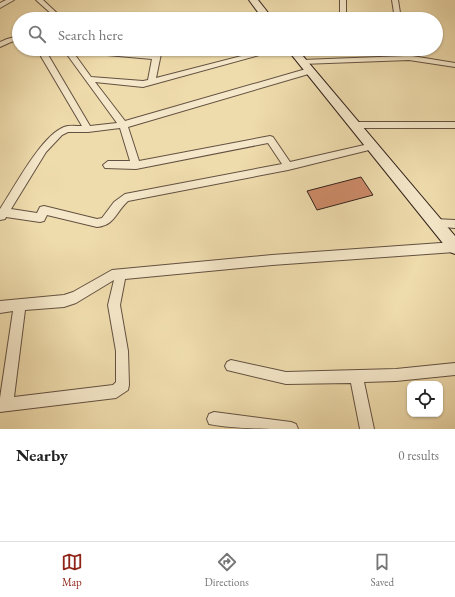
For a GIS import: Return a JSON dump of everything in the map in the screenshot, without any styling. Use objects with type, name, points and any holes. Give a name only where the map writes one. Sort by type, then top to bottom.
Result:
[{"type":"main road","points":[[253,0],[262,12]]},
{"type":"main road","points":[[298,56],[455,247]]},
{"type":"street","points":[[0,6],[11,0]]},
{"type":"street","points":[[39,0],[52,12]]},
{"type":"street","points":[[343,0],[343,12]]},
{"type":"street","points":[[395,0],[397,12]]},
{"type":"street","points":[[0,45],[12,39]]},
{"type":"street","points":[[46,56],[88,129]]},
{"type":"street","points":[[72,56],[122,125],[136,165]]},
{"type":"street","points":[[151,82],[156,56]]},
{"type":"street","points":[[90,79],[143,84],[250,56]]},
{"type":"street","points":[[373,146],[288,166],[125,198],[117,205],[105,222],[97,223],[44,210],[40,218],[2,214],[43,150],[59,133],[67,129],[88,129],[122,125],[306,66],[408,58],[455,65]]},
{"type":"street","points":[[355,125],[455,125]]},
{"type":"street","points":[[108,165],[136,165],[270,139],[288,166]]},
{"type":"street","points":[[435,223],[455,224]]},
{"type":"street","points":[[0,307],[64,302],[76,297],[112,275],[272,260],[455,247]]},
{"type":"street","points":[[20,305],[3,404],[116,391],[123,385],[122,351],[114,305],[121,274]]},
{"type":"street","points":[[231,366],[286,378],[396,375],[455,369]]},
{"type":"street","points":[[356,376],[367,429]]},
{"type":"street","points":[[214,419],[291,429]]},
{"type":"building","points":[[361,177],[373,195],[317,210],[307,191]]}]
